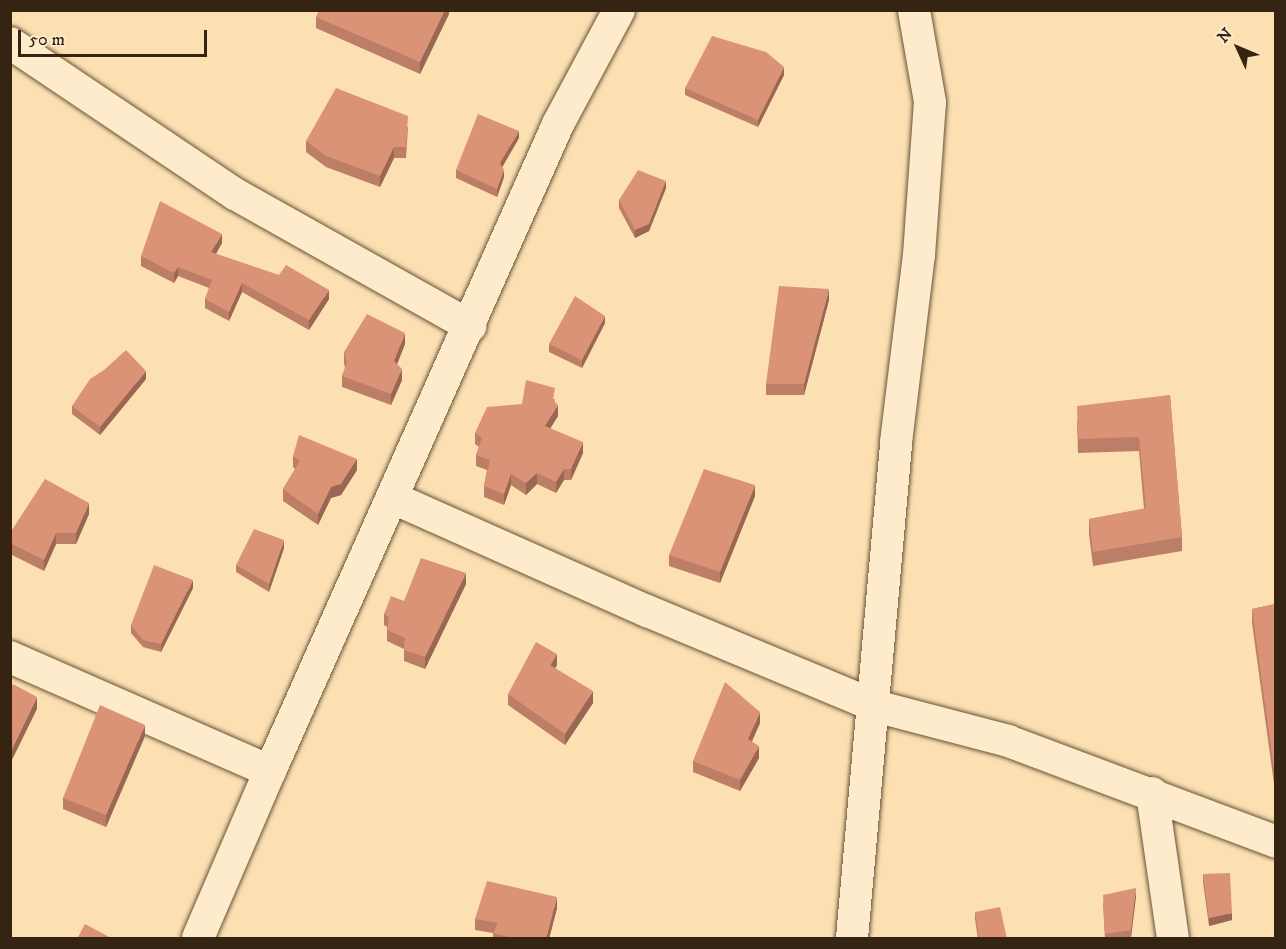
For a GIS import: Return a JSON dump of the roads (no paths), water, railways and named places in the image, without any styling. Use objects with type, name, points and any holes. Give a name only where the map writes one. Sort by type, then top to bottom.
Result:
[{"type":"street","points":[[201,938],[270,771],[558,124],[619,10]]},
{"type":"street","points":[[852,939],[875,706],[896,442],[919,255],[930,102],[914,10]]},
{"type":"street","points":[[10,43],[235,194],[470,326]]},
{"type":"street","points":[[393,498],[647,611],[875,706],[1008,741],[1152,793],[1275,842]]},
{"type":"street","points":[[10,657],[270,771]]},
{"type":"street","points":[[1152,793],[1173,939]]}]
